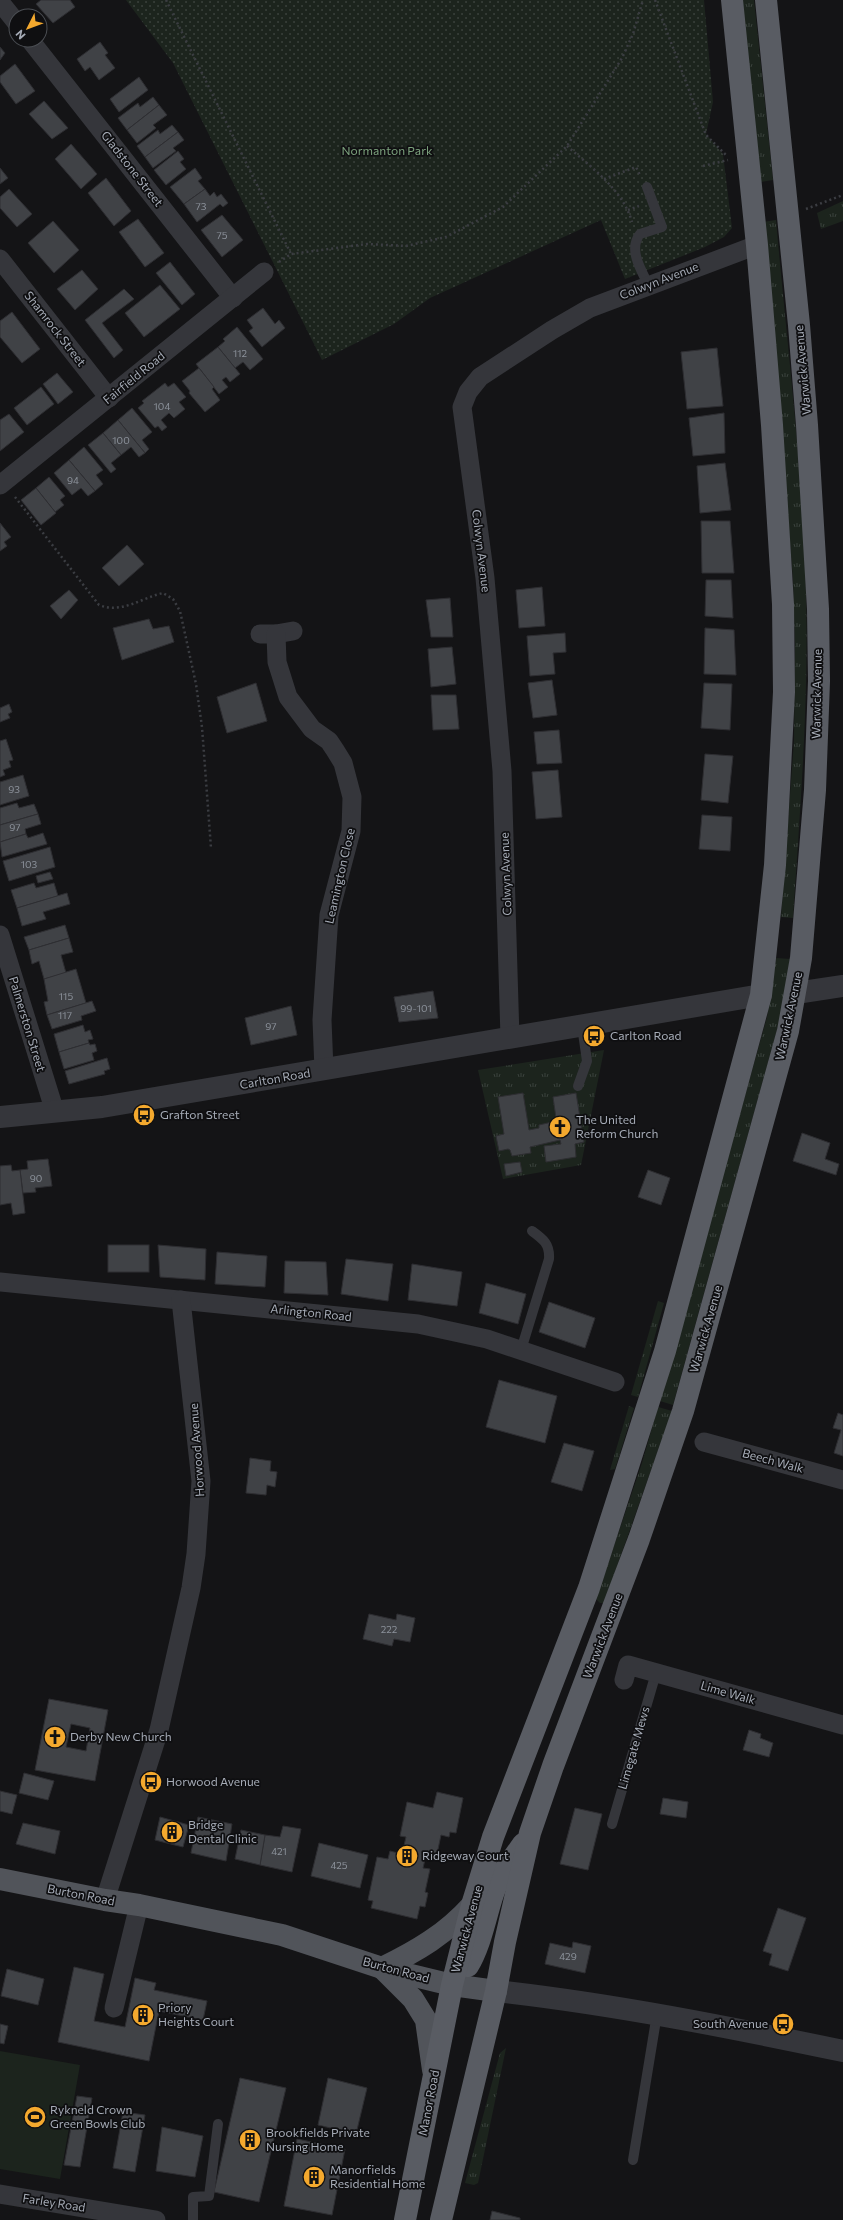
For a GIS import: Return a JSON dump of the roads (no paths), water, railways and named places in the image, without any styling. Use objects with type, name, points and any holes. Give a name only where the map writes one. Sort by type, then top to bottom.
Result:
[{"type":"highway","name":"Warwick Avenue","points":[[452,1985],[472,1905],[493,1837],[589,1588],[644,1418],[664,1351],[761,995],[775,865],[784,692],[783,604],[772,425],[732,0]]},
{"type":"highway","name":"Warwick Avenue","points":[[496,1991],[505,1942],[530,1833],[553,1766],[636,1547],[683,1411],[782,1053],[796,993],[801,958],[816,790],[819,681],[818,609],[807,425],[766,0]]},
{"type":"highway","points":[[452,1985],[464,1973],[476,1954],[493,1893],[500,1878],[530,1833]]},
{"type":"highway","name":"Manor Road","points":[[404,2220],[452,1985]]},
{"type":"highway","points":[[441,2220],[496,1991]]},
{"type":"main road","name":"Burton Road","points":[[0,1879],[105,1900],[139,1905],[282,1935],[382,1968],[452,1985],[496,1991]]},
{"type":"main road","points":[[433,2078],[426,2020],[408,1995],[382,1968],[430,1943],[447,1931],[472,1905]]},
{"type":"street","points":[[0,2],[8,12]]},
{"type":"street","name":"Gladstone Street","points":[[36,48],[233,298]]},
{"type":"street","name":"Colwyn Avenue","points":[[510,1038],[502,771],[485,578],[462,407],[468,392],[480,377],[513,354],[590,308],[648,284],[756,244]]},
{"type":"street","name":"Shamrock Street","points":[[0,259],[109,398]]},
{"type":"street","name":"Fairfield Road","points":[[2,484],[264,272]]},
{"type":"street","name":"Leamington Close","points":[[276,633],[277,662],[288,698],[307,724],[329,741],[335,750],[343,763],[352,797],[351,831],[329,915],[322,1020],[324,1070]]},
{"type":"street","name":"Palmerston Street","points":[[0,936],[55,1112]]},
{"type":"street","points":[[796,993],[843,986]]},
{"type":"street","name":"Carlton Road","points":[[0,1117],[102,1107],[761,995]]},
{"type":"street","name":"Arlington Road","points":[[0,1282],[418,1324],[487,1339],[615,1382]]},
{"type":"street","name":"Horwood Avenue","points":[[105,1900],[159,1730],[177,1658],[196,1554],[201,1481],[181,1300]]},
{"type":"street","name":"Beech Walk","points":[[704,1442],[843,1480]]},
{"type":"street","name":"Lime Walk","points":[[624,1680],[628,1665],[843,1725]]},
{"type":"street","points":[[114,2008],[139,1905]]},
{"type":"street","name":"Burton Road","points":[[496,1991],[599,2004],[657,2014],[843,2051]]},
{"type":"street","name":"Farley Road","points":[[0,2194],[156,2220]]},
{"type":"lane","points":[[647,187],[662,227],[643,232],[637,238],[636,251],[638,261],[648,284]]},
{"type":"lane","points":[[578,1086],[588,1061],[582,1026]]},
{"type":"lane","points":[[521,1350],[549,1254],[545,1241],[532,1231]]},
{"type":"lane","name":"Limegate Mews","points":[[612,1824],[656,1672]]},
{"type":"lane","points":[[633,2160],[657,2014]]},
{"type":"lane","points":[[193,2220],[193,2197],[209,2196],[218,2124]]},
{"type":"place","name":"Carlton Road","points":[[594,1036]]},
{"type":"place","name":"Grafton Street","points":[[144,1115]]},
{"type":"place","name":"The United Reform Church","points":[[560,1127]]},
{"type":"place","name":"Derby New Church","points":[[55,1737]]},
{"type":"place","name":"Horwood Avenue","points":[[151,1782]]},
{"type":"place","name":"Bridge Dental Clinic","points":[[172,1832]]},
{"type":"place","name":"Ridgeway Court","points":[[407,1856]]},
{"type":"place","name":"Priory Heights Court","points":[[143,2015]]},
{"type":"place","name":"South Avenue","points":[[783,2024]]},
{"type":"place","name":"Rykneld Crown Green Bowls Club","points":[[35,2117]]},
{"type":"place","name":"Brookfields Private Nursing Home","points":[[250,2140]]},
{"type":"place","name":"Manorfields Residential Home","points":[[314,2177]]},
{"type":"park label","name":"Normanton Park","points":[[387,151]]}]
